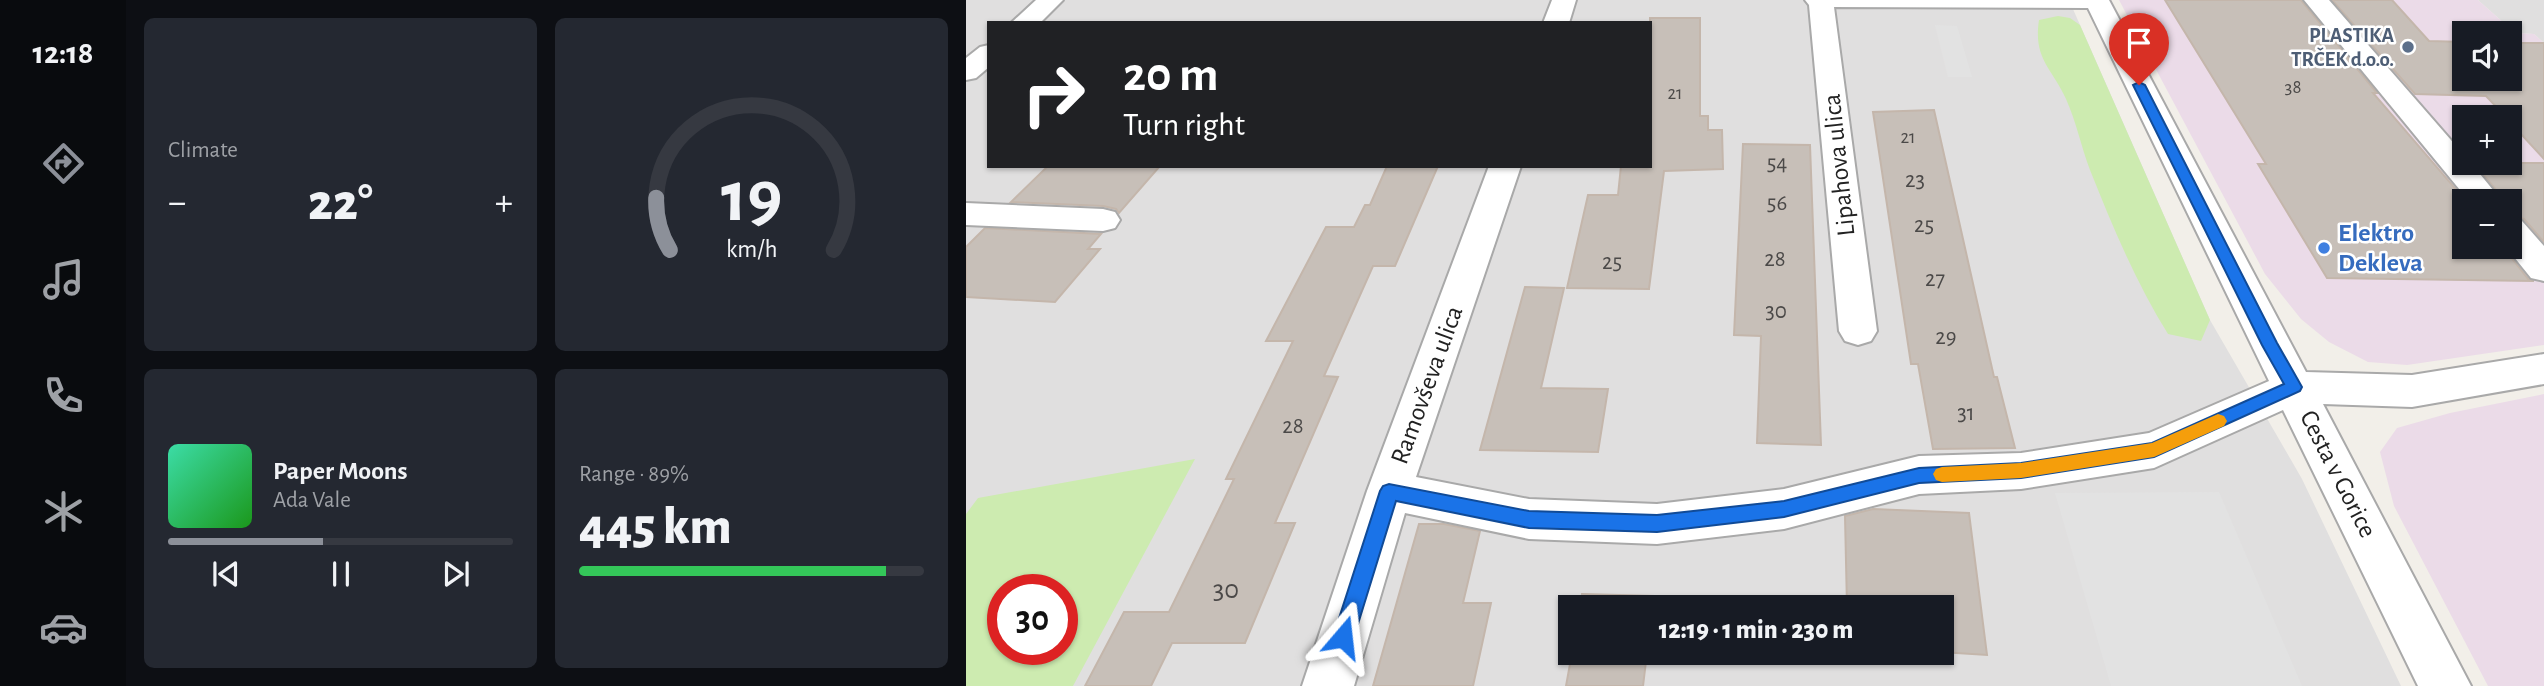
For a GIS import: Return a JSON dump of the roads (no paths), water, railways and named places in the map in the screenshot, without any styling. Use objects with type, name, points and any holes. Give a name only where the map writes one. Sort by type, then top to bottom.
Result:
[{"type":"street","points":[[1026,21],[1051,0]]},
{"type":"street","points":[[1557,21],[1564,0]]},
{"type":"street","points":[[1819,0],[2097,1]]},
{"type":"street","name":"Lipahova ulica","points":[[1819,0],[1858,331]]},
{"type":"street","points":[[2316,0],[2476,189]]},
{"type":"street","name":"Cesta v Gorice","points":[[2097,1],[2445,686]]},
{"type":"street","name":"Ramovševa ulica","points":[[1328,686],[1389,491],[1504,168]]},
{"type":"street","points":[[966,214],[1103,220]]},
{"type":"street","points":[[2522,243],[2544,269]]},
{"type":"street","points":[[1389,491],[1529,519],[1669,522],[1784,509],[1919,475],[2021,471],[2154,450],[2294,387],[2412,391],[2544,369]]},
{"type":"place","name":"PLASTIKA TRČEK d.o.o.","points":[[2408,47]]},
{"type":"place","name":"Elektro Dekleva","points":[[2324,248]]}]
